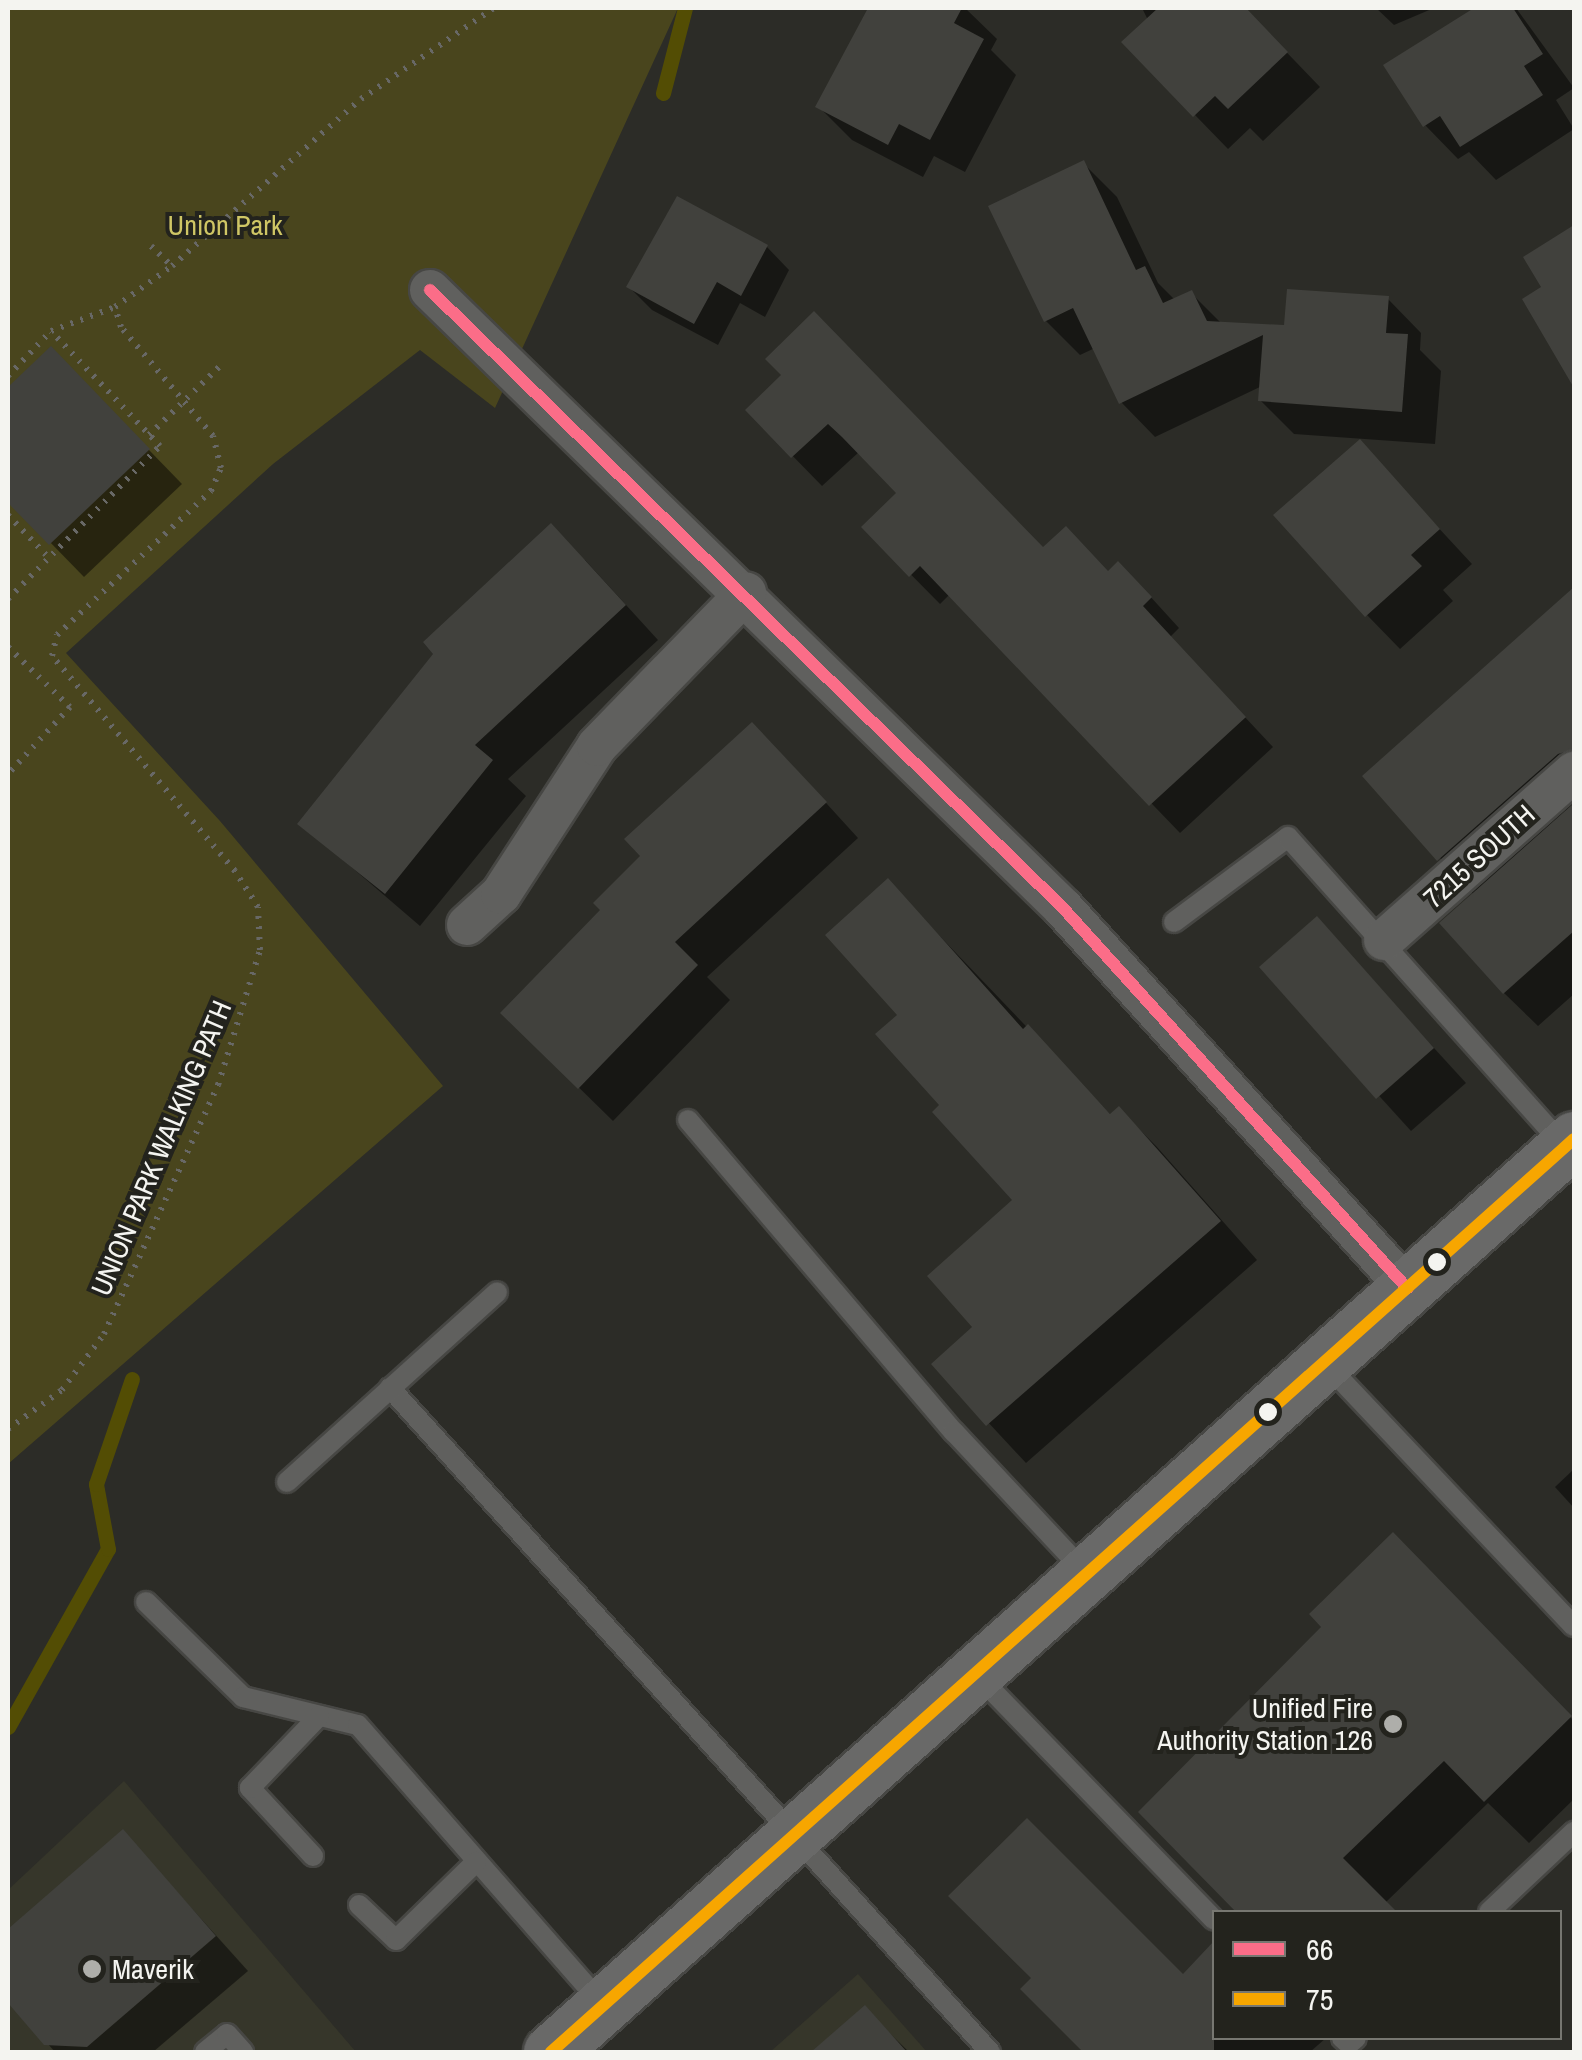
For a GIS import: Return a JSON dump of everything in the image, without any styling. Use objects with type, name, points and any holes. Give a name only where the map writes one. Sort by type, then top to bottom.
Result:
[{"type":"main road","points":[[550,2052],[1570,1143]]},
{"type":"street","points":[[430,290],[746,593],[1063,908],[1407,1288]]},
{"type":"street","points":[[467,925],[501,894],[597,746],[746,593]]},
{"type":"street","name":"7215 SOUTH","points":[[1384,940],[1574,772]]},
{"type":"lane","points":[[1174,922],[1288,837],[1570,1143]]},
{"type":"lane","points":[[688,1120],[954,1432],[1087,1574]]},
{"type":"lane","points":[[287,1482],[497,1292]]},
{"type":"lane","points":[[1324,1362],[1574,1626]]},
{"type":"lane","points":[[390,1388],[791,1838],[990,2052]]},
{"type":"lane","points":[[146,1602],[243,1697],[358,1725],[603,2005]]},
{"type":"lane","points":[[976,1673],[1212,1918]]},
{"type":"lane","points":[[314,1856],[250,1788],[319,1716]]},
{"type":"lane","points":[[1491,1910],[1574,1832]]},
{"type":"lane","points":[[359,1905],[396,1940],[476,1862]]},
{"type":"lane","points":[[206,2052],[227,2034],[243,2052]]},
{"type":"path","points":[[8,376],[52,330],[115,307],[172,266],[360,98],[494,8]]},
{"type":"path","points":[[151,246],[172,266]]},
{"type":"path","name":"UNION PARK WALKING PATH","points":[[8,1429],[62,1390],[104,1334],[186,1160],[256,979],[258,907],[52,656],[56,635],[218,482],[222,468],[213,436],[121,327],[115,307]]},
{"type":"path","points":[[8,598],[160,446],[52,330]]},
{"type":"path","points":[[149,435],[221,365]]},
{"type":"path","points":[[8,514],[48,556]]},
{"type":"path","points":[[8,647],[70,707],[8,774]]},
{"type":"shaded area","points":[[124,1781],[356,2052],[8,2052],[8,1890]]},
{"type":"shaded area","points":[[858,1974],[927,2052],[770,2052]]},
{"type":"green space","name":"Union Park","points":[[8,8],[678,8],[495,408],[420,350],[273,464],[66,653],[220,821],[443,1086],[8,1464]]},
{"type":"building","points":[[868,8],[962,8],[954,23],[984,39],[930,140],[899,124],[888,145],[815,107]]},
{"type":"building","points":[[1158,8],[1246,8],[1288,52],[1228,109],[1215,96],[1193,117],[1121,42]]},
{"type":"building","points":[[1474,8],[1513,8],[1543,54],[1524,66],[1543,95],[1460,147],[1440,116],[1423,127],[1383,65]]},
{"type":"building","points":[[1084,160],[1136,270],[1145,266],[1163,303],[1192,290],[1207,321],[1284,325],[1287,289],[1389,296],[1386,333],[1408,334],[1402,412],[1258,401],[1263,335],[1119,404],[1073,308],[1044,322],[988,206]]},
{"type":"building","points":[[677,196],[768,245],[741,296],[717,282],[694,324],[626,287]]},
{"type":"building","points":[[1574,225],[1574,388],[1522,299],[1541,287],[1523,257]]},
{"type":"building","points":[[814,311],[1043,547],[1066,526],[1108,571],[1118,561],[1152,597],[1143,606],[1246,717],[1149,806],[920,566],[909,577],[861,527],[896,493],[842,437],[828,424],[791,458],[745,410],[781,375],[765,359]]},
{"type":"building","points":[[51,346],[150,449],[49,545],[8,503],[8,387]]},
{"type":"building","points":[[1360,439],[1440,529],[1411,555],[1422,566],[1365,617],[1273,515]]},
{"type":"building","points":[[551,523],[626,605],[475,745],[493,760],[385,894],[297,824],[433,654],[423,642]]},
{"type":"building","points":[[1574,587],[1574,749],[1558,754],[1437,861],[1362,776]]},
{"type":"building","points":[[752,722],[827,802],[675,942],[698,965],[578,1089],[500,1013],[600,910],[593,903],[640,856],[624,839]]},
{"type":"building","points":[[1574,803],[1574,931],[1503,994],[1439,923]]},
{"type":"building","points":[[888,878],[1023,1029],[1028,1024],[1110,1114],[1119,1106],[1221,1221],[986,1426],[931,1364],[972,1327],[927,1276],[1012,1200],[932,1112],[939,1105],[875,1034],[897,1015],[825,935]]},
{"type":"building","points":[[1317,916],[1434,1048],[1376,1099],[1259,967]]},
{"type":"building","name":"Unified Fire Authority Station 126","points":[[1393,1532],[1572,1716],[1484,1802],[1444,1761],[1343,1858],[1395,1910],[1234,1910],[1138,1812],[1321,1627],[1309,1614]]},
{"type":"building","points":[[1027,1818],[1183,1974],[1212,1943],[1214,2052],[1083,2052],[1020,1989],[1031,1978],[948,1896]]},
{"type":"building","name":"Maverik","points":[[123,1829],[216,1936],[87,2047],[44,2045],[8,2003],[8,1929]]},
{"type":"building","points":[[865,2005],[907,2052],[811,2052]]},
{"type":"waterway","points":[[663,93],[685,8]]},
{"type":"waterway","points":[[8,1727],[108,1549],[96,1484],[132,1379]]},
{"type":"transit line","name":"66","points":[[430,290],[1063,908],[1407,1288]]},
{"type":"transit line","name":"75","points":[[551,2052],[1574,1139]]},
{"type":"place","name":"Unified Fire Authority Station 126","points":[[1393,1724]]},
{"type":"place","name":"Maverik","points":[[92,1969]]}]
